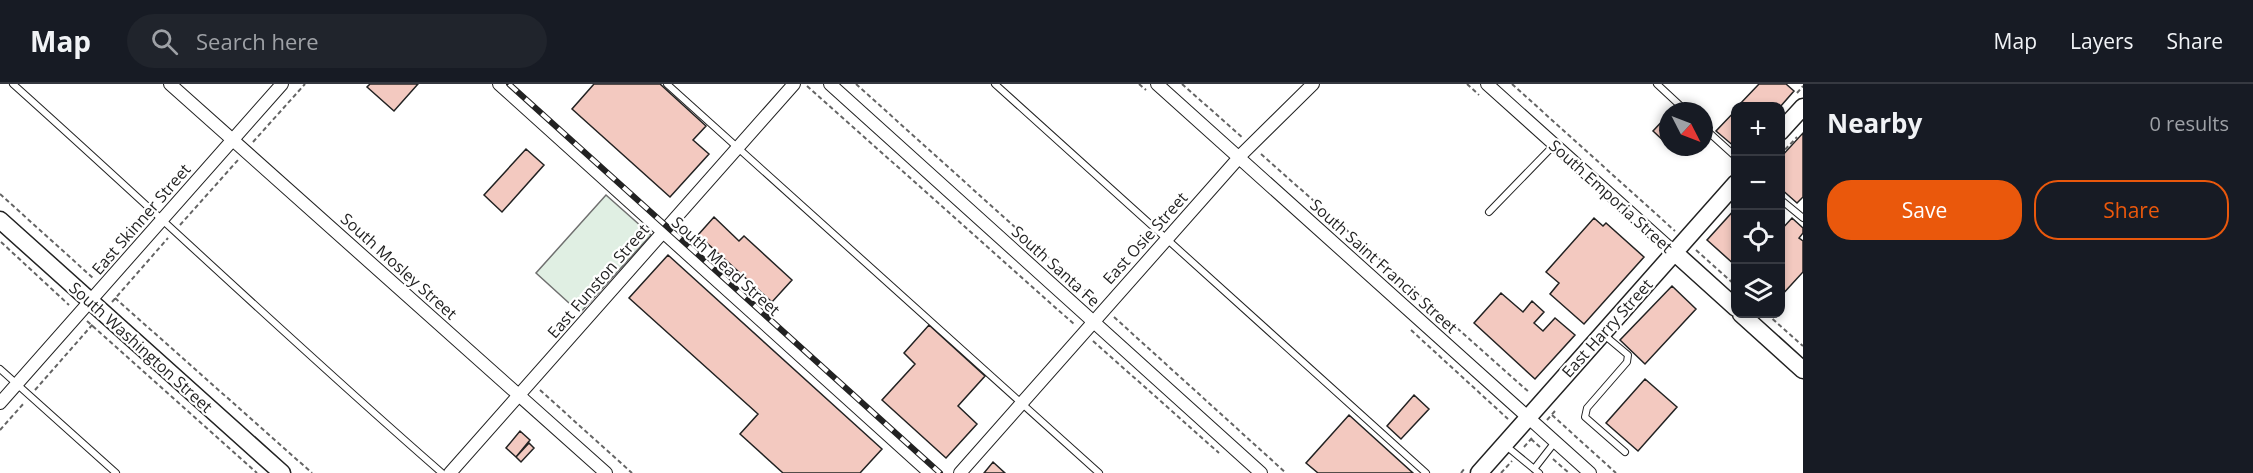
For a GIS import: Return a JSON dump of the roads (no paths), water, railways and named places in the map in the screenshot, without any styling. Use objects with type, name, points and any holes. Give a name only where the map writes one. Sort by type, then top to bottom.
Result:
[{"type":"street","name":"South Mosley Street","points":[[170,84],[606,473]]},
{"type":"street","name":"East Skinner Street","points":[[0,403],[91,313],[103,287],[282,84]]},
{"type":"street","name":"South Mead Street","points":[[499,84],[930,473]]},
{"type":"street","name":"East Funston Street","points":[[450,473],[794,84]]},
{"type":"street","name":"South Santa Fe","points":[[830,84],[1261,473]]},
{"type":"street","name":"South Saint Francis Street","points":[[1157,84],[1590,473]]},
{"type":"street","name":"East Osie Street","points":[[960,473],[1239,158],[1313,84]]},
{"type":"street","name":"South Emporia Street","points":[[1487,84],[1731,303]]},
{"type":"street","points":[[1785,127],[1803,107]]},
{"type":"street","name":"East Harry Street","points":[[1479,473],[1731,189]]},
{"type":"street","name":"South Washington Street","points":[[0,220],[91,313],[282,473]]},
{"type":"street","points":[[1746,318],[1803,370]]},
{"type":"lane","points":[[13,84],[176,230],[356,398],[442,473]]},
{"type":"lane","points":[[667,84],[1099,473]]},
{"type":"lane","points":[[996,84],[1426,473]]},
{"type":"lane","points":[[1657,84],[1676,102]]},
{"type":"lane","points":[[1713,136],[1735,156]]},
{"type":"lane","points":[[1489,212],[1554,144]]},
{"type":"lane","points":[[1785,203],[1803,218]]},
{"type":"lane","points":[[1602,334],[1628,355],[1627,362],[1587,408],[1585,417],[1625,452]]},
{"type":"lane","points":[[0,369],[116,473]]},
{"type":"lane","points":[[1504,444],[1536,471],[1555,442]]},
{"type":"railway","points":[[509,84],[940,473]]}]
